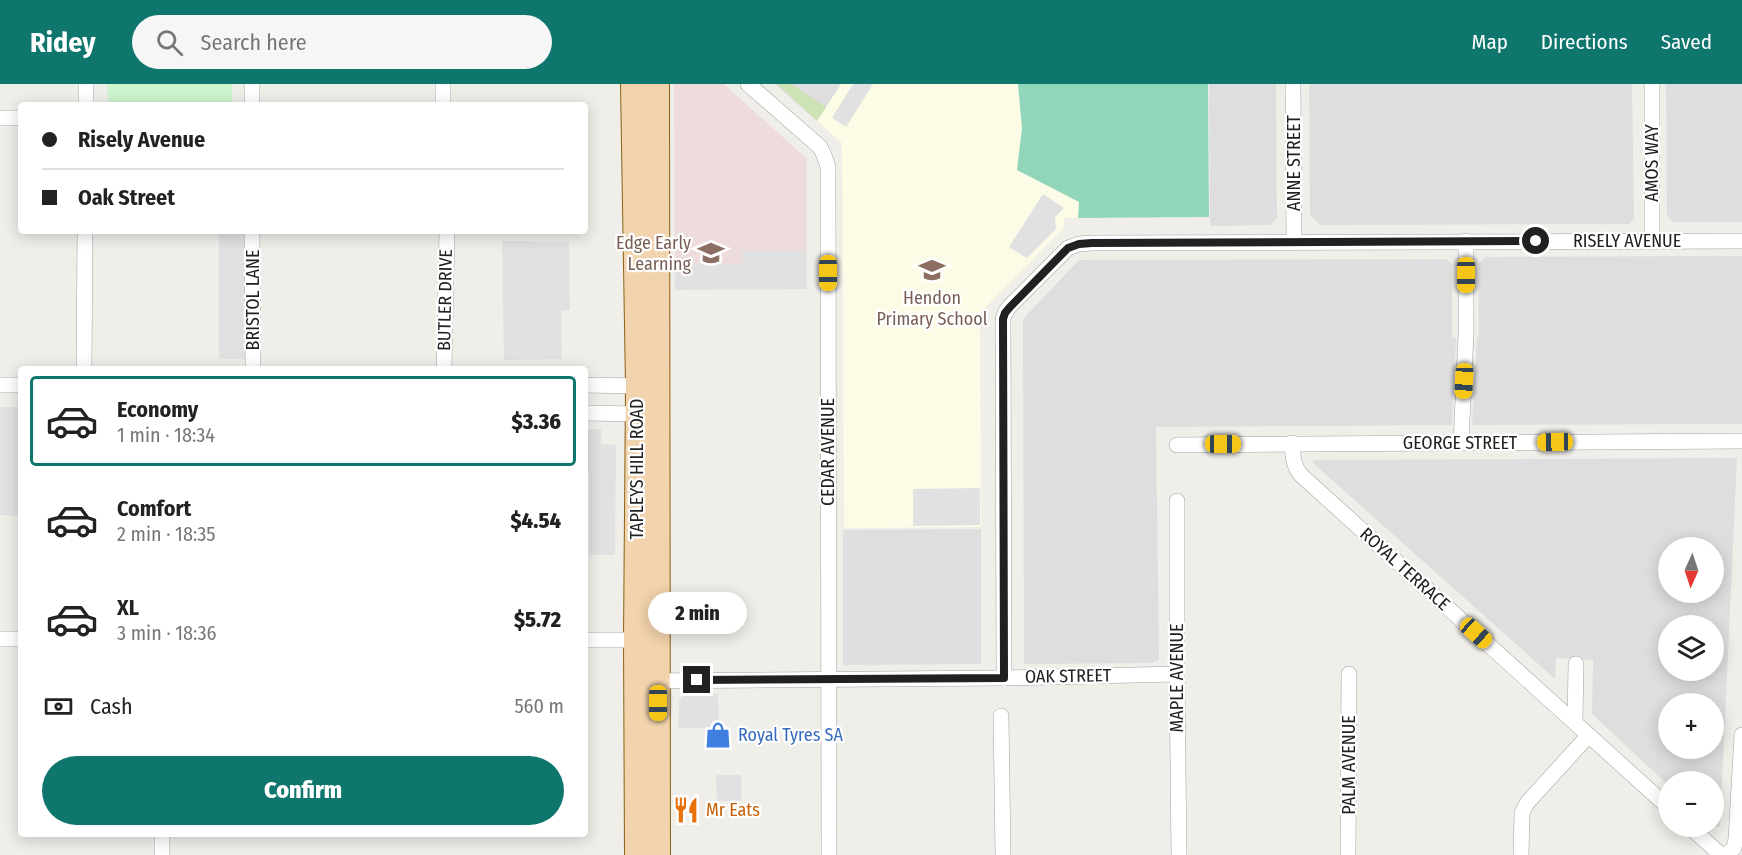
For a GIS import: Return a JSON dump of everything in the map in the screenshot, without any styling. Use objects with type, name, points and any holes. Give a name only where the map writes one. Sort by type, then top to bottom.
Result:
[{"type":"main road","name":"TAPLEYS HILL ROAD","points":[[633,84],[637,414],[647,640]]},
{"type":"main road","name":"TAPLEYS HILL ROAD","points":[[637,855],[647,681],[657,400],[657,84]]},
{"type":"main road","name":"TAPLEYS HILL ROAD","points":[[647,681],[658,855]]},
{"type":"street","points":[[86,84],[86,102]]},
{"type":"street","points":[[252,84],[252,102]]},
{"type":"street","points":[[443,84],[443,102]]},
{"type":"street","name":"CEDAR AVENUE","points":[[748,84],[820,147],[828,167],[829,855]]},
{"type":"street","name":"ANNE STREET","points":[[1293,84],[1294,242]]},
{"type":"street","name":"AMOS WAY","points":[[1652,84],[1652,241]]},
{"type":"street","points":[[0,118],[18,118]]},
{"type":"street","points":[[84,366],[85,234]]},
{"type":"street","name":"BRISTOL LANE","points":[[252,234],[253,366]]},
{"type":"street","name":"BUTLER DRIVE","points":[[444,366],[447,234]]},
{"type":"street","points":[[1461,443],[1466,334],[1466,241]]},
{"type":"street","name":"RISELY AVENUE","points":[[1004,678],[1003,319],[1005,313],[1068,248],[1079,244],[1742,241]]},
{"type":"street","points":[[0,385],[18,385]]},
{"type":"street","points":[[588,385],[638,386],[657,400],[637,414],[588,413]]},
{"type":"street","name":"GEORGE STREET","points":[[1177,445],[1742,441]]},
{"type":"street","name":"ROYAL TERRACE","points":[[1292,443],[1293,461],[1302,476],[1658,798]]},
{"type":"street","name":"MAPLE AVENUE","points":[[1177,501],[1179,855]]},
{"type":"street","points":[[0,639],[18,639]]},
{"type":"street","points":[[588,640],[647,640]]},
{"type":"street","points":[[1575,722],[1576,664]]},
{"type":"street","name":"OAK STREET","points":[[647,681],[1177,674]]},
{"type":"street","name":"PALM AVENUE","points":[[1348,855],[1349,674]]},
{"type":"street","points":[[1001,716],[1003,855]]},
{"type":"street","points":[[1726,855],[1734,848],[1736,839],[1742,735]]},
{"type":"street","points":[[1521,855],[1522,813],[1527,803],[1588,736]]},
{"type":"street","points":[[162,837],[162,855]]},
{"type":"street","points":[[1701,837],[1721,855]]},
{"type":"shaded area","points":[[674,84],[724,84],[807,159],[807,289],[675,290]]},
{"type":"shaded area","points":[[775,84],[841,84],[817,121]]},
{"type":"shaded area","name":"Hendon Primary School","points":[[841,84],[1208,84],[1209,217],[1064,218],[1064,228],[980,313],[981,527],[844,528],[842,143],[817,121]]},
{"type":"shaded area","points":[[853,84],[873,84],[846,127],[832,118]]},
{"type":"shaded area","points":[[1209,84],[1276,84],[1277,218],[1270,225],[1210,226]]},
{"type":"shaded area","points":[[1309,84],[1632,84],[1634,219],[1629,224],[1320,225],[1310,215]]},
{"type":"shaded area","points":[[1666,84],[1742,84],[1742,222],[1673,222],[1667,216]]},
{"type":"shaded area","points":[[1043,194],[1064,208],[1055,217],[1056,229],[1027,258],[1009,247]]},
{"type":"shaded area","points":[[219,234],[247,234],[245,359],[219,359]]},
{"type":"shaded area","points":[[502,241],[569,242],[570,310],[561,311],[562,359],[504,360]]},
{"type":"shaded area","points":[[742,251],[807,251],[807,289],[675,290],[675,263],[741,264]]},
{"type":"shaded area","points":[[1742,256],[1742,424],[1472,425],[1477,338],[1479,337],[1478,264],[1486,257]]},
{"type":"shaded area","points":[[1446,259],[1452,264],[1452,338],[1456,338],[1452,425],[1156,427],[1159,660],[1153,663],[1024,664],[1023,319],[1079,260]]},
{"type":"shaded area","points":[[0,407],[18,407],[18,516],[0,515]]},
{"type":"shaded area","points":[[588,429],[601,429],[601,444],[616,445],[615,555],[589,555]]},
{"type":"shaded area","points":[[1737,458],[1724,739],[1724,693],[1658,693],[1658,759],[1723,759],[1723,771],[1658,771],[1658,776],[1592,714],[1593,660],[1556,658],[1555,679],[1313,463],[1314,460]]},
{"type":"shaded area","points":[[980,488],[980,525],[913,526],[913,489]]},
{"type":"shaded area","points":[[981,529],[981,664],[843,665],[843,530]]},
{"type":"shaded area","points":[[686,694],[718,694],[719,728],[678,728],[679,700]]},
{"type":"shaded area","points":[[716,775],[741,775],[741,801],[717,801]]},
{"type":"green space","points":[[107,84],[232,84],[232,102],[108,102]]},
{"type":"green space","points":[[777,84],[791,84],[826,107],[817,121]]},
{"type":"green space","points":[[1018,84],[1208,84],[1209,217],[1078,218],[1079,202],[1017,170],[1022,128]]},
{"type":"place","name":"Edge Early Learning","points":[[711,253]]},
{"type":"place","name":"Hendon Primary School","points":[[932,270]]},
{"type":"place","name":"Royal Tyres SA","points":[[718,735]]},
{"type":"place","name":"Mr Eats","points":[[686,810]]},
{"type":"route","points":[[697,680],[1004,678],[1003,319],[1010,307],[1068,248],[1092,243],[1536,241]]}]
